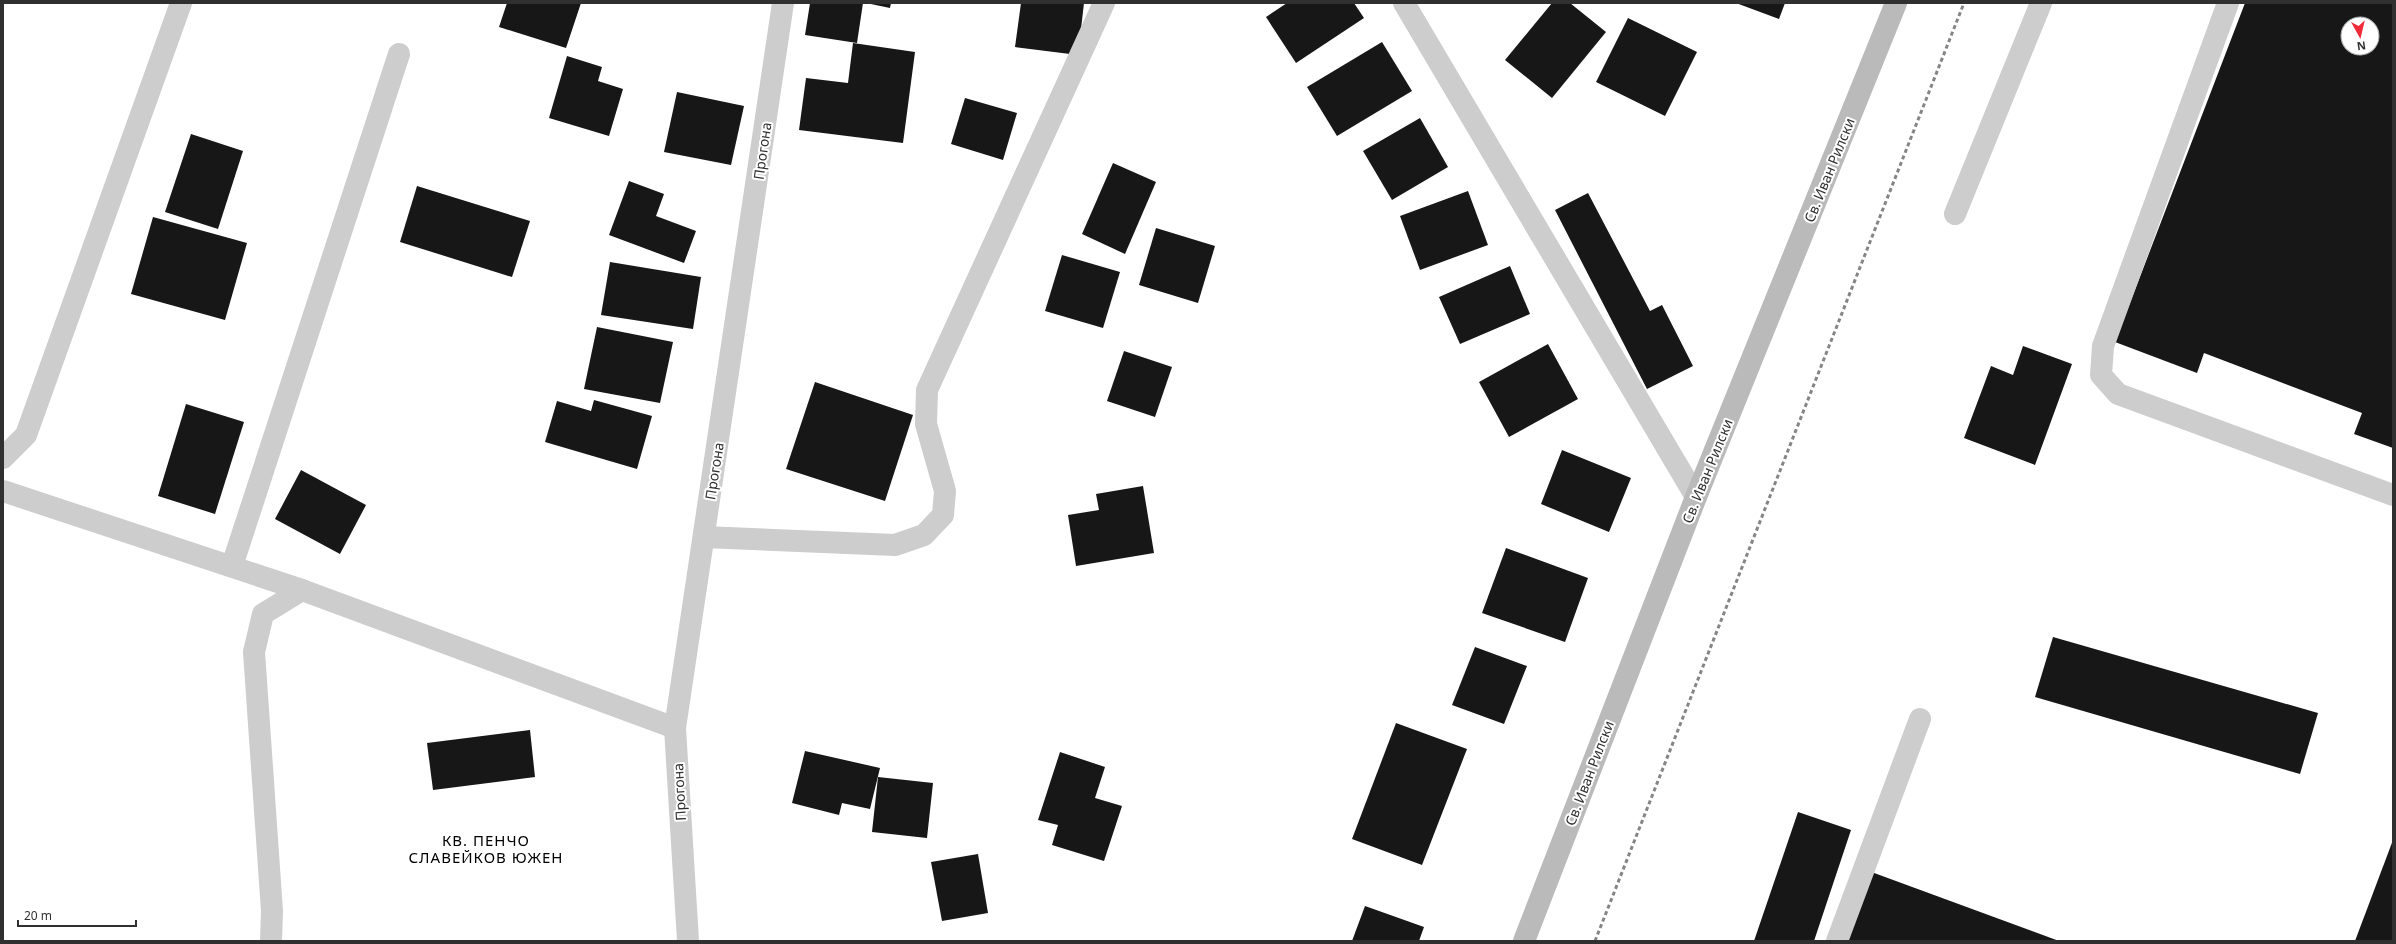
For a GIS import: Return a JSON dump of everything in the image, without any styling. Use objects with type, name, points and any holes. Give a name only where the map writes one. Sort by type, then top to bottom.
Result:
[{"type":"street","points":[[3,458],[26,435],[181,3]]},
{"type":"street","name":"Прогона","points":[[688,941],[675,728],[782,3]]},
{"type":"street","points":[[704,537],[895,545],[924,536],[943,515],[945,491],[926,424],[927,390],[1104,3]]},
{"type":"street","points":[[1404,3],[1696,497]]},
{"type":"street","name":"Св. Иван Рилски","points":[[1524,941],[1696,497],[1896,3]]},
{"type":"street","points":[[1955,214],[2041,3]]},
{"type":"street","points":[[2228,3],[2103,346],[2102,375],[2118,394],[2393,495]]},
{"type":"street","points":[[232,566],[399,54]]},
{"type":"street","points":[[3,491],[302,590],[675,728]]},
{"type":"street","points":[[271,941],[271,904],[254,652],[263,614],[302,590]]},
{"type":"street","points":[[1837,941],[1920,719]]},
{"type":"building","points":[[507,3],[581,3],[566,48],[499,27]]},
{"type":"building","points":[[810,3],[863,3],[857,43],[805,35]]},
{"type":"building","points":[[866,3],[891,3],[890,8]]},
{"type":"building","points":[[1021,3],[1084,3],[1078,55],[1015,47]]},
{"type":"building","points":[[1287,3],[1354,3],[1364,18],[1296,63],[1266,17]]},
{"type":"building","points":[[1552,3],[1570,3],[1606,32],[1552,98],[1505,60]]},
{"type":"building","points":[[1736,3],[1785,3],[1779,19]]},
{"type":"building","points":[[2245,3],[2393,3],[2393,448],[2354,434],[2362,413],[2204,353],[2197,373],[2115,342]]},
{"type":"building","points":[[1628,18],[1697,52],[1665,116],[1596,82]]},
{"type":"building","points":[[1382,42],[1412,91],[1337,136],[1307,87]]},
{"type":"building","points":[[853,43],[915,52],[903,143],[799,130],[806,78],[848,83]]},
{"type":"building","points":[[567,56],[602,67],[598,81],[623,89],[609,136],[549,118]]},
{"type":"building","points":[[677,92],[744,106],[731,165],[664,152]]},
{"type":"building","points":[[965,98],[1017,113],[1003,160],[951,144]]},
{"type":"building","points":[[1420,118],[1448,167],[1392,200],[1363,151]]},
{"type":"building","points":[[191,134],[243,151],[218,229],[165,212]]},
{"type":"building","points":[[1113,163],[1156,182],[1125,254],[1082,234]]},
{"type":"building","points":[[629,181],[664,194],[656,216],[696,231],[684,263],[609,235]]},
{"type":"building","points":[[417,186],[530,221],[512,277],[400,242]]},
{"type":"building","points":[[1468,191],[1488,245],[1420,270],[1400,216]]},
{"type":"building","points":[[1588,193],[1650,311],[1662,305],[1693,366],[1647,389],[1555,210]]},
{"type":"building","points":[[153,217],[247,243],[225,320],[131,294]]},
{"type":"building","points":[[1156,228],[1215,246],[1198,303],[1139,285]]},
{"type":"building","points":[[1062,255],[1120,272],[1103,328],[1045,311]]},
{"type":"building","points":[[610,262],[701,277],[693,329],[601,315]]},
{"type":"building","points":[[1510,266],[1530,314],[1460,344],[1439,297]]},
{"type":"building","points":[[597,327],[673,342],[660,403],[584,389]]},
{"type":"building","points":[[1548,344],[1578,399],[1509,437],[1479,382]]},
{"type":"building","points":[[2023,346],[2072,364],[2035,465],[1964,438],[1991,366],[2013,375]]},
{"type":"building","points":[[1124,351],[1172,367],[1155,417],[1107,401]]},
{"type":"building","points":[[815,382],[913,415],[885,501],[786,469]]},
{"type":"building","points":[[594,400],[652,416],[637,469],[545,442],[557,401],[591,411]]},
{"type":"building","points":[[186,404],[244,422],[215,514],[158,496]]},
{"type":"building","points":[[1562,450],[1631,478],[1609,532],[1541,504]]},
{"type":"building","points":[[301,470],[366,505],[340,554],[275,519]]},
{"type":"building","points":[[1143,486],[1154,553],[1076,566],[1068,515],[1099,510],[1096,494]]},
{"type":"building","points":[[1506,548],[1588,578],[1565,642],[1482,613]]},
{"type":"building","points":[[2053,637],[2318,713],[2300,774],[2035,697]]},
{"type":"building","points":[[1475,647],[1527,666],[1504,724],[1452,705]]},
{"type":"building","points":[[1396,723],[1467,749],[1422,865],[1352,839]]},
{"type":"building","points":[[530,730],[535,777],[433,790],[427,743]]},
{"type":"building","points":[[805,751],[880,768],[870,809],[842,803],[839,815],[792,803]]},
{"type":"building","points":[[1060,752],[1105,767],[1095,798],[1122,806],[1104,861],[1052,845],[1058,825],[1038,820]]},
{"type":"building","points":[[878,777],[933,783],[927,838],[872,832]]},
{"type":"building","points":[[1798,812],[1851,830],[1814,941],[1754,941]]},
{"type":"building","points":[[2393,840],[2393,941],[2355,941]]},
{"type":"building","points":[[978,854],[988,913],[942,921],[931,862]]},
{"type":"building","points":[[1866,870],[2059,941],[1840,941]]},
{"type":"building","points":[[1365,906],[1424,927],[1419,941],[1352,941]]},
{"type":"railway","points":[[1595,941],[1964,3]]},
{"type":"district","name":"КВ. ПЕНЧО СЛАВЕЙКОВ ЮЖЕН","points":[[486,848]]}]
